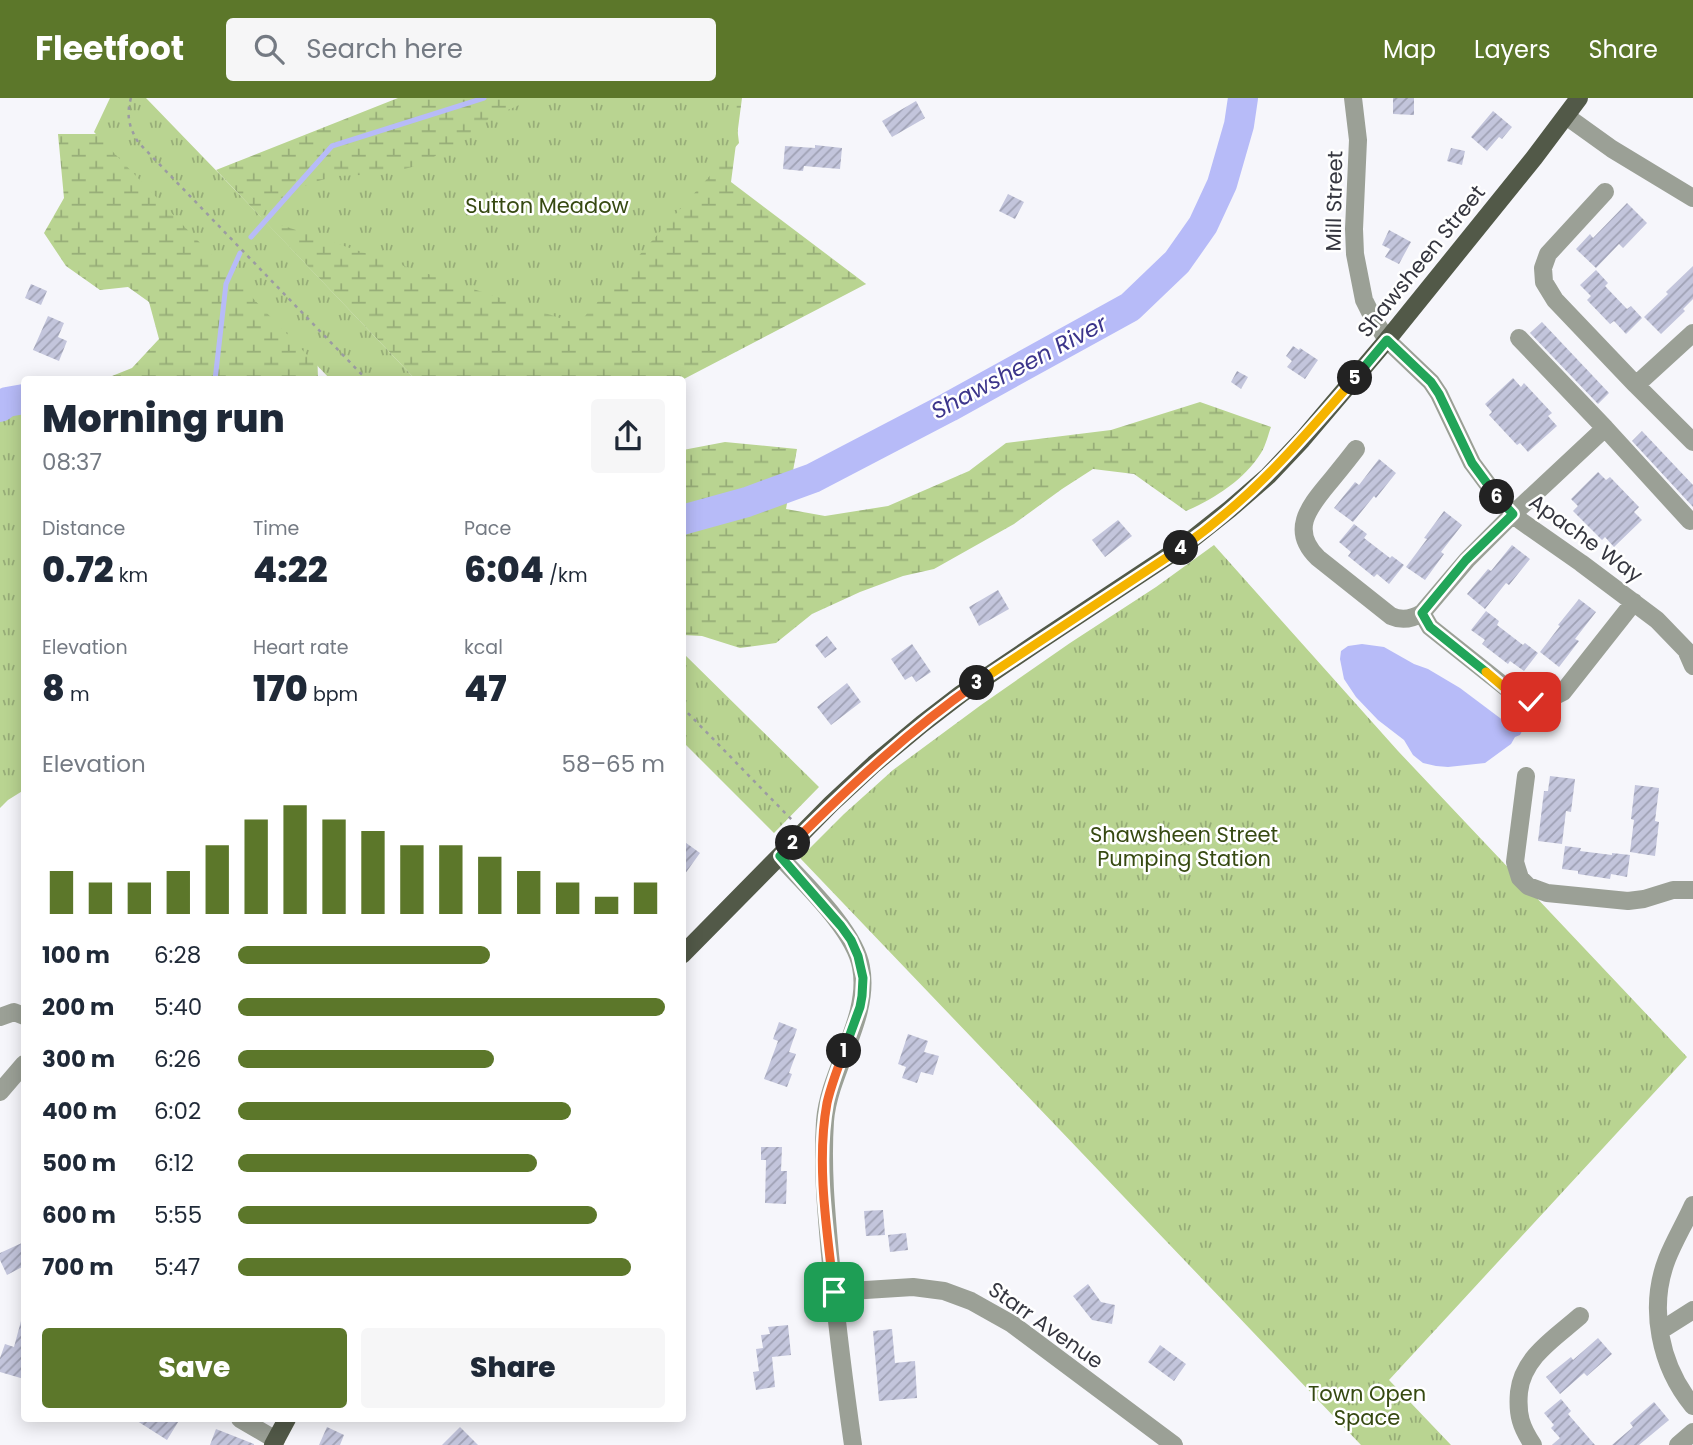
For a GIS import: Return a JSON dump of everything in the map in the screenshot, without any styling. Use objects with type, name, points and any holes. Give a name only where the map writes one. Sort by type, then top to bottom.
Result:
[{"type":"main road","name":"Shawsheen Street","points":[[686,951],[874,764],[922,724],[961,694],[1172,554],[1268,476],[1387,340],[1534,158],[1578,98]]},
{"type":"main road","points":[[274,1442],[285,1422]]},
{"type":"street","name":"Mill Street","points":[[1353,98],[1358,140],[1355,254],[1364,300],[1387,340]]},
{"type":"street","points":[[1566,116],[1612,149],[1693,198]]},
{"type":"street","points":[[1605,192],[1548,254],[1543,276],[1555,300],[1693,442]]},
{"type":"street","points":[[1636,385],[1693,333]]},
{"type":"street","points":[[1518,338],[1690,521]]},
{"type":"street","name":"Apache Way","points":[[1387,340],[1431,382],[1472,463],[1513,514],[1634,602],[1690,654]]},
{"type":"street","points":[[1356,449],[1309,509],[1304,528],[1306,542],[1318,558],[1391,616],[1411,619],[1422,613],[1466,560],[1605,428]]},
{"type":"street","points":[[1422,613],[1430,627],[1512,694],[1524,700],[1538,702],[1552,699],[1563,692],[1634,602]]},
{"type":"street","points":[[1526,776],[1515,862],[1520,878],[1528,886],[1547,893],[1628,901],[1644,900],[1673,890],[1693,890]]},
{"type":"street","points":[[780,856],[851,940],[861,967],[863,990],[860,1007],[832,1083],[825,1124],[824,1189],[842,1368],[853,1445]]},
{"type":"street","points":[[0,1017],[13,1012],[21,1015]]},
{"type":"street","points":[[0,1092],[21,1067]]},
{"type":"street","points":[[1693,1205],[1667,1258],[1658,1296],[1660,1331],[1670,1370],[1693,1406]]},
{"type":"street","name":"Starr Avenue","points":[[834,1292],[913,1287],[944,1291],[971,1301],[1012,1324],[1174,1445]]},
{"type":"street","points":[[1660,1331],[1693,1310]]},
{"type":"street","points":[[1533,1445],[1525,1433],[1518,1410],[1522,1376],[1525,1368],[1539,1352],[1580,1317]]},
{"type":"street","points":[[244,1422],[274,1442]]},
{"type":"street","points":[[1678,1445],[1693,1432]]},
{"type":"path","points":[[131,98],[129,121],[138,142],[363,376]]},
{"type":"path","points":[[686,711],[804,833]]},
{"type":"green space","name":"Sutton Meadow","points":[[110,98],[146,98],[261,217],[270,203],[318,181],[336,176],[385,174],[412,167],[450,148],[490,118],[532,98],[734,98],[739,143],[578,324],[263,219],[412,376],[327,376],[94,132]]},
{"type":"green space","points":[[398,98],[742,98],[731,182],[866,284],[686,378],[412,376],[216,170]]},
{"type":"green space","points":[[58,134],[105,134],[317,344],[318,376],[112,376],[132,368],[159,339],[149,302],[128,287],[100,290],[66,266],[44,233],[64,198]]},
{"type":"green space","points":[[21,391],[21,792],[0,808],[0,397]]},
{"type":"green space","points":[[1200,402],[1271,427],[1263,450],[1246,472],[1218,494],[1186,511],[1134,474],[1093,469],[1014,524],[934,569],[903,576],[812,614],[776,643],[740,648],[702,636],[686,635],[686,449],[725,442],[797,449],[786,509],[825,516],[888,506],[969,471],[1006,443],[1111,430]]},
{"type":"green space","name":"Shawsheen Street Pumping Station","points":[[1214,545],[1398,751],[1687,1057],[1389,1380],[1451,1445],[1361,1445],[800,858],[893,770],[981,705]]},
{"type":"green space","points":[[686,656],[819,787],[774,833],[686,745]]},
{"type":"water","points":[[1362,644],[1384,647],[1428,669],[1460,688],[1504,721],[1523,729],[1520,735],[1485,763],[1448,767],[1423,763],[1413,755],[1404,740],[1378,720],[1356,697],[1344,679],[1341,651],[1348,646]]},
{"type":"building","points":[[1393,98],[1414,98],[1414,115],[1393,114]]},
{"type":"building","points":[[916,101],[925,118],[892,137],[882,121]]},
{"type":"building","points":[[1493,111],[1512,127],[1487,151],[1471,137]]},
{"type":"building","points":[[815,145],[842,148],[840,169],[804,166],[803,171],[783,169],[785,146],[815,148]]},
{"type":"building","points":[[1451,148],[1465,151],[1462,165],[1447,161]]},
{"type":"building","points":[[1008,194],[1024,202],[1015,219],[999,211]]},
{"type":"building","points":[[1627,203],[1647,223],[1623,248],[1619,244],[1596,268],[1576,249],[1590,234],[1593,238]]},
{"type":"building","points":[[1389,230],[1411,242],[1399,264],[1385,257],[1390,249],[1382,245]]},
{"type":"building","points":[[1693,266],[1693,299],[1683,309],[1685,311],[1661,334],[1644,317]]},
{"type":"building","points":[[1596,270],[1608,283],[1605,286],[1627,309],[1631,306],[1642,318],[1626,334],[1614,321],[1610,324],[1587,300],[1591,296],[1580,285]]},
{"type":"building","points":[[31,284],[47,291],[41,305],[25,298]]},
{"type":"building","points":[[48,316],[64,323],[58,337],[67,341],[59,361],[33,350]]},
{"type":"building","points":[[1542,322],[1609,393],[1598,404],[1530,333]]},
{"type":"building","points":[[1293,346],[1318,360],[1305,379],[1287,367],[1292,361],[1286,356]]},
{"type":"building","points":[[1237,371],[1248,377],[1241,389],[1231,382]]},
{"type":"building","points":[[1513,378],[1521,387],[1524,383],[1552,413],[1548,416],[1557,426],[1528,452],[1520,443],[1517,445],[1489,415],[1492,412],[1485,404]]},
{"type":"building","points":[[1642,431],[1693,485],[1693,507],[1632,441]]},
{"type":"building","points":[[1379,459],[1396,473],[1353,522],[1334,508],[1355,482],[1359,485]]},
{"type":"building","points":[[1598,472],[1606,480],[1610,477],[1639,507],[1634,512],[1642,520],[1614,547],[1605,537],[1602,540],[1573,511],[1578,506],[1571,499]]},
{"type":"building","points":[[1444,511],[1462,525],[1441,552],[1444,554],[1425,580],[1406,567]]},
{"type":"building","points":[[1118,520],[1132,536],[1105,557],[1092,540]]},
{"type":"building","points":[[1354,524],[1367,534],[1364,538],[1404,565],[1389,584],[1377,574],[1374,577],[1348,556],[1351,552],[1339,542]]},
{"type":"building","points":[[1512,545],[1530,559],[1485,609],[1467,594],[1488,569],[1491,571]]},
{"type":"building","points":[[998,590],[1009,609],[979,626],[969,607]]},
{"type":"building","points":[[1579,599],[1596,612],[1575,639],[1579,641],[1559,667],[1540,652]]},
{"type":"building","points":[[1486,611],[1499,621],[1497,625],[1538,653],[1524,671],[1510,661],[1508,664],[1482,644],[1485,640],[1471,630]]},
{"type":"building","points":[[827,636],[837,649],[825,658],[815,645]]},
{"type":"building","points":[[912,644],[931,672],[916,682],[912,676],[905,680],[891,659]]},
{"type":"building","points":[[847,683],[861,702],[831,725],[817,707]]},
{"type":"building","points":[[1550,776],[1575,779],[1571,812],[1566,811],[1562,844],[1538,841],[1544,791],[1548,791]]},
{"type":"building","points":[[1635,785],[1659,788],[1655,856],[1630,852]]},
{"type":"building","points":[[686,843],[700,853],[686,872]]},
{"type":"building","points":[[1565,846],[1581,848],[1580,851],[1630,855],[1627,877],[1611,874],[1610,879],[1562,869]]},
{"type":"building","points":[[779,1022],[797,1029],[789,1052],[796,1054],[787,1087],[764,1079],[778,1041],[773,1039]]},
{"type":"building","points":[[908,1034],[928,1041],[924,1052],[939,1056],[933,1075],[921,1072],[917,1083],[902,1078],[906,1067],[898,1064]]},
{"type":"building","points":[[761,1147],[782,1147],[781,1171],[787,1171],[786,1204],[765,1203],[766,1160],[761,1160]]},
{"type":"building","points":[[883,1210],[885,1235],[866,1236],[864,1211]]},
{"type":"building","points":[[906,1233],[908,1250],[890,1252],[888,1235]]},
{"type":"building","points":[[21,1243],[21,1268],[7,1275],[0,1260],[0,1253]]},
{"type":"building","points":[[1088,1284],[1101,1302],[1115,1305],[1112,1324],[1092,1320],[1073,1296]]},
{"type":"building","points":[[21,1321],[21,1378],[0,1372],[0,1358],[5,1344],[14,1347]]},
{"type":"building","points":[[788,1325],[791,1355],[772,1357],[775,1387],[756,1390],[753,1372],[759,1371],[756,1349],[763,1348],[761,1335],[770,1334],[768,1327]]},
{"type":"building","points":[[892,1329],[895,1363],[915,1361],[917,1398],[879,1401],[873,1331]]},
{"type":"building","points":[[1598,1338],[1612,1354],[1587,1376],[1584,1373],[1560,1394],[1546,1377],[1571,1357],[1573,1360]]},
{"type":"building","points":[[1160,1345],[1186,1364],[1174,1381],[1148,1362]]},
{"type":"building","points":[[1561,1399],[1571,1411],[1568,1414],[1595,1445],[1552,1445],[1560,1438],[1551,1428],[1554,1425],[1544,1413]]},
{"type":"building","points":[[1654,1402],[1669,1420],[1639,1445],[1612,1445],[1633,1427],[1630,1423]]},
{"type":"building","points":[[139,1422],[178,1422],[167,1440]]},
{"type":"building","points":[[327,1427],[344,1435],[340,1445],[319,1445]]},
{"type":"building","points":[[460,1427],[478,1445],[442,1445]]},
{"type":"building","points":[[216,1429],[254,1444],[254,1445],[210,1445]]},
{"type":"waterway","points":[[251,237],[332,146],[484,98]]},
{"type":"waterway","name":"Shawsheen River","points":[[686,519],[747,502],[813,478],[1130,307],[1177,262],[1203,225],[1222,184],[1239,125],[1243,98]]},
{"type":"waterway","points":[[215,376],[226,284],[240,253]]},
{"type":"waterway","name":"Shawsheen River","points":[[0,407],[7,402],[21,400]]},
{"type":"route","points":[[834,1292],[823,1176],[825,1116],[832,1083],[860,1007],[863,978],[851,940],[780,856],[874,764],[922,724],[961,694],[1172,554],[1230,509],[1268,476],[1302,440],[1387,340],[1431,382],[1447,407],[1472,463],[1513,514],[1466,560],[1422,613],[1430,627],[1512,694],[1531,702]]},
{"type":"park label","name":"Town Open Space","points":[[1367,1405]]}]
